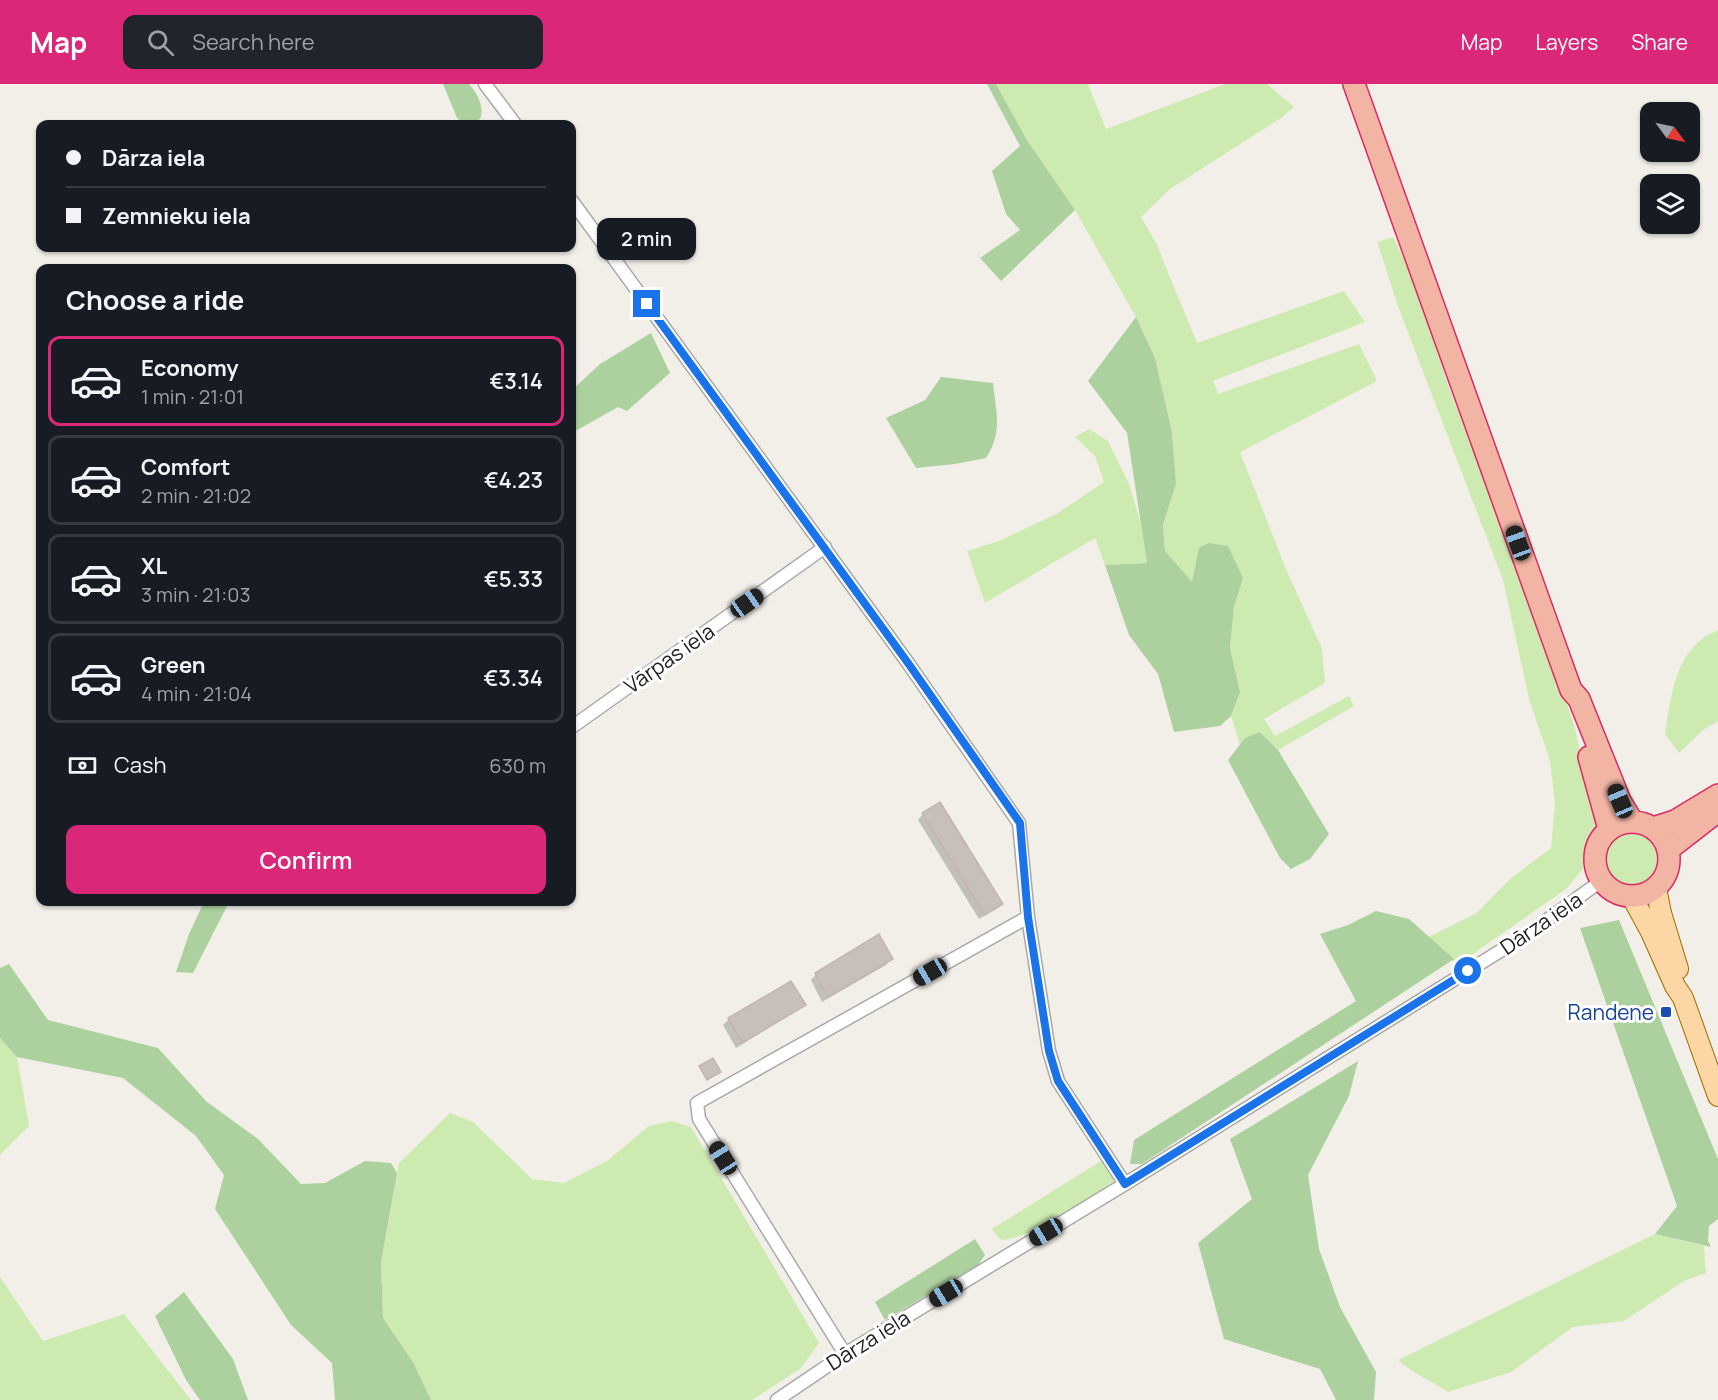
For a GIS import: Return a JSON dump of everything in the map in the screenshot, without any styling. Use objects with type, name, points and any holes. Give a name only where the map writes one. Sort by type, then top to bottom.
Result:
[{"type":"highway","points":[[1354,84],[1571,690],[1579,699],[1620,801],[1632,821]]},
{"type":"highway","points":[[1571,690],[1570,702],[1609,829]]},
{"type":"highway","points":[[1653,828],[1675,821],[1718,795]]},
{"type":"highway","points":[[1669,849],[1718,811]]},
{"type":"highway","points":[[1632,821],[1653,828],[1660,834],[1669,849],[1670,860],[1664,880],[1645,894],[1632,897],[1620,895],[1601,881],[1596,870],[1596,848],[1609,829],[1620,823],[1632,821]]},
{"type":"main road","points":[[1656,888],[1661,913],[1683,984],[1683,998]]},
{"type":"main road","points":[[1632,897],[1683,998],[1718,1096]]},
{"type":"street","points":[[485,84],[512,120]]},
{"type":"street","points":[[576,206],[825,547],[1020,823],[1028,917],[1054,1070],[1058,1081],[1125,1184]]},
{"type":"street","name":"Vārpas iela","points":[[576,724],[825,547]]},
{"type":"street","name":"Dārza iela","points":[[777,1400],[845,1354],[1125,1184],[1529,933],[1601,881]]},
{"type":"street","points":[[845,1354],[699,1119],[698,1103],[1028,917]]},
{"type":"green space","points":[[443,84],[469,84],[479,100],[482,110],[480,119],[460,120],[457,118]]},
{"type":"green space","points":[[987,84],[996,84],[1027,140],[1075,210],[1001,281],[980,258],[1020,230],[1006,214],[992,171],[1020,146]]},
{"type":"green space","points":[[996,84],[1088,84],[1106,129],[1225,84],[1267,84],[1294,107],[1281,118],[1170,189],[1141,217],[1156,243],[1197,343],[1344,291],[1365,322],[1213,381],[1218,394],[1359,344],[1377,381],[1240,452],[1286,569],[1322,649],[1325,683],[1264,719],[1275,736],[1349,696],[1354,706],[1278,750],[1260,732],[1245,738],[1240,745],[1231,716],[1240,692],[1230,649],[1234,607],[1243,578],[1192,583],[1165,551],[1163,525],[1176,484],[1172,432],[1155,358],[1136,317],[1075,210],[1027,140]]},
{"type":"green space","points":[[1393,237],[1412,275],[1449,388],[1503,527],[1574,724],[1585,775],[1598,819],[1582,870],[1566,889],[1457,965],[1429,937],[1477,913],[1511,878],[1551,848],[1555,804],[1550,761],[1529,699],[1503,580],[1399,309],[1377,242]]},
{"type":"green space","points":[[1136,317],[1155,358],[1172,432],[1176,484],[1163,525],[1165,551],[1192,582],[1199,548],[1209,543],[1228,546],[1243,578],[1234,607],[1230,648],[1240,692],[1231,716],[1220,726],[1174,732],[1158,674],[1129,635],[1105,565],[1147,563],[1127,433],[1088,381]]},
{"type":"green space","points":[[651,333],[670,373],[627,411],[618,407],[576,431],[576,386],[600,364]]},
{"type":"green space","points":[[941,377],[993,383],[997,413],[995,439],[986,458],[916,468],[886,418],[925,400]]},
{"type":"green space","points":[[1089,429],[1108,441],[1129,484],[1141,523],[1147,563],[1105,565],[1095,538],[985,603],[967,551],[999,541],[1058,513],[1104,482],[1095,456],[1075,437]]},
{"type":"green space","points":[[1718,630],[1718,721],[1703,730],[1679,753],[1665,734],[1673,688],[1684,660],[1693,648],[1704,637]]},
{"type":"green space","points":[[1260,732],[1278,750],[1329,834],[1310,859],[1291,869],[1280,858],[1228,760],[1245,738]]},
{"type":"green space","points":[[1632,833],[1642,835],[1650,841],[1656,849],[1658,859],[1656,869],[1650,877],[1642,883],[1632,885],[1622,883],[1614,877],[1608,869],[1606,859],[1608,849],[1614,841],[1622,835]]},
{"type":"green space","points":[[202,906],[227,906],[193,973],[176,972],[189,934]]},
{"type":"green space","points":[[1376,911],[1409,919],[1454,959],[1142,1164],[1130,1164],[1134,1140],[1356,1001],[1320,934],[1348,925]]},
{"type":"green space","points":[[1619,920],[1718,1159],[1718,1219],[1709,1226],[1708,1241],[1711,1247],[1655,1234],[1677,1206],[1580,928]]},
{"type":"green space","points":[[9,964],[48,1020],[158,1048],[207,1102],[258,1139],[301,1184],[325,1183],[365,1161],[391,1163],[397,1173],[381,1262],[383,1318],[413,1362],[431,1400],[335,1400],[332,1363],[291,1325],[215,1209],[224,1175],[196,1136],[123,1078],[17,1057],[0,1038],[0,968]]},
{"type":"green space","points":[[0,1038],[17,1057],[29,1126],[0,1155]]},
{"type":"green space","points":[[1358,1061],[1349,1096],[1308,1175],[1319,1249],[1340,1307],[1376,1372],[1374,1400],[1336,1400],[1320,1369],[1224,1339],[1198,1243],[1252,1199],[1230,1139]]},
{"type":"green space","points":[[450,1113],[473,1122],[532,1179],[564,1183],[607,1161],[649,1126],[672,1121],[691,1127],[819,1343],[801,1368],[752,1400],[431,1400],[413,1362],[383,1318],[381,1262],[399,1163]]},
{"type":"green space","points":[[1101,1161],[1116,1180],[1075,1207],[1044,1225],[1014,1238],[1001,1240],[992,1229]]},
{"type":"green space","points":[[1655,1234],[1704,1246],[1706,1273],[1684,1281],[1624,1321],[1573,1327],[1511,1372],[1448,1392],[1398,1360]]},
{"type":"green space","points":[[975,1239],[985,1255],[978,1265],[885,1320],[875,1302]]},
{"type":"green space","points":[[0,1277],[43,1341],[124,1314],[191,1400],[0,1400]]},
{"type":"green space","points":[[184,1292],[233,1359],[248,1400],[200,1400],[186,1380],[155,1316]]},
{"type":"building","points":[[940,802],[1003,904],[985,915],[922,813]]},
{"type":"building","points":[[879,934],[893,959],[828,997],[815,973]]},
{"type":"building","points":[[791,981],[806,1005],[742,1043],[728,1018]]},
{"type":"building","points":[[713,1058],[721,1072],[707,1080],[699,1066]]},
{"type":"place","name":"Randene","points":[[1666,1012]]},
{"type":"route","points":[[647,304],[908,663],[1020,823],[1028,917],[1054,1070],[1058,1081],[1125,1184],[1468,971]]}]
